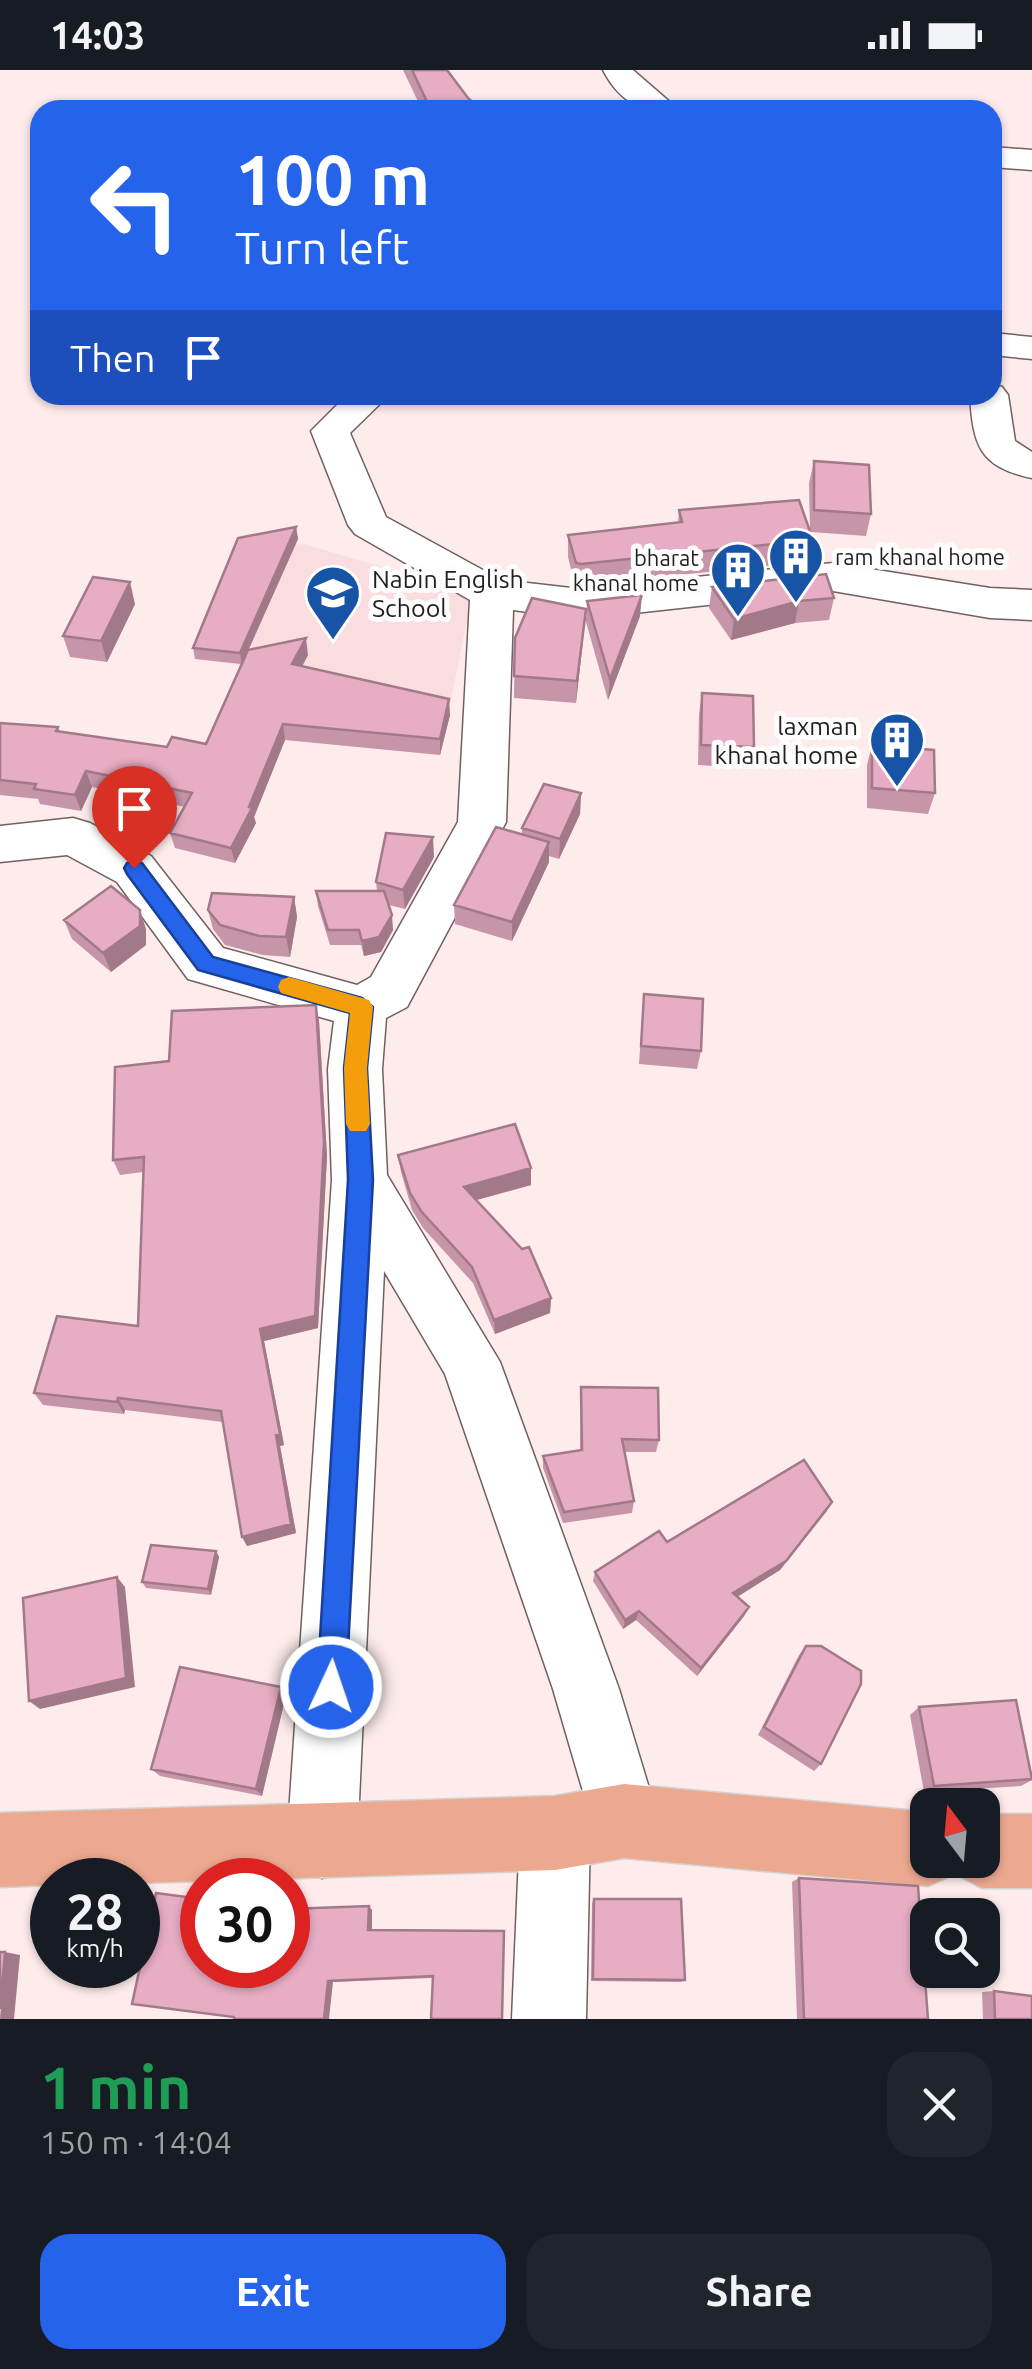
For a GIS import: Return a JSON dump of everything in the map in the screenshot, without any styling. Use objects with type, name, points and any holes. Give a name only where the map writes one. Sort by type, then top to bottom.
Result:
[{"type":"main road","points":[[0,1850],[555,1833],[624,1821],[910,1847]]},
{"type":"main road","points":[[1000,1851],[1032,1851]]},
{"type":"street","points":[[618,70],[625,83],[649,100]]},
{"type":"street","points":[[1002,158],[1032,160]]},
{"type":"street","points":[[1002,345],[1032,348]]},
{"type":"street","points":[[359,405],[330,432],[369,526],[492,593],[580,604],[833,577],[990,604],[1032,605]]},
{"type":"street","points":[[990,405],[993,442],[1003,456],[1032,465]]},
{"type":"street","points":[[0,844],[73,836],[134,868],[206,964],[362,1007],[389,992],[482,822],[492,593]]},
{"type":"street","points":[[322,1843],[360,1180],[356,1068],[362,1007]]},
{"type":"street","points":[[360,1180],[470,1362],[586,1689],[624,1821]]},
{"type":"street","points":[[549,2019],[555,1833]]},
{"type":"shaded area","name":"Nabin English School","points":[[304,544],[484,597],[466,625],[440,755],[278,739],[250,666],[195,659],[240,549]]},
{"type":"building","points":[[412,70],[447,70],[470,100],[426,100]]},
{"type":"building","points":[[814,461],[869,465],[871,514],[814,510]]},
{"type":"building","points":[[799,500],[813,540],[581,564],[576,563],[568,535],[682,522],[679,510]]},
{"type":"building","points":[[296,527],[240,653],[193,648],[238,538]]},
{"type":"building","points":[[826,574],[834,598],[799,601],[734,619],[712,587]]},
{"type":"building","points":[[93,577],[130,582],[101,641],[63,636]]},
{"type":"building","points":[[642,595],[610,679],[587,601]]},
{"type":"building","points":[[532,598],[586,609],[577,681],[514,676],[515,638]]},
{"type":"building","points":[[306,638],[292,664],[449,699],[440,739],[283,724],[249,807],[252,808],[231,848],[170,833],[192,793],[86,771],[75,795],[34,789],[36,784],[0,780],[0,723],[58,727],[56,731],[167,747],[172,737],[206,744],[248,650]]},
{"type":"building","points":[[702,693],[753,696],[754,747],[701,745]]},
{"type":"building","points":[[872,745],[934,750],[935,793],[872,788]]},
{"type":"building","points":[[544,784],[581,793],[560,839],[522,828]]},
{"type":"building","points":[[496,827],[549,842],[512,922],[454,905]]},
{"type":"building","points":[[386,833],[433,837],[403,890],[376,882]]},
{"type":"building","points":[[111,886],[140,910],[140,926],[103,953],[64,920]]},
{"type":"building","points":[[316,891],[384,891],[392,915],[379,937],[362,941],[359,930],[328,930]]},
{"type":"building","points":[[212,893],[294,897],[286,937],[259,936],[220,925],[208,910]]},
{"type":"building","points":[[644,994],[703,999],[701,1051],[641,1046]]},
{"type":"building","points":[[316,1005],[324,1142],[315,1316],[260,1329],[280,1434],[276,1435],[291,1524],[242,1537],[221,1411],[118,1398],[117,1402],[34,1393],[57,1316],[138,1326],[144,1157],[113,1160],[115,1067],[169,1061],[172,1011]]},
{"type":"building","points":[[515,1124],[531,1168],[464,1187],[522,1249],[529,1247],[551,1298],[494,1320],[472,1267],[421,1211],[410,1193],[398,1155]]},
{"type":"building","points":[[581,1387],[658,1388],[659,1440],[622,1439],[634,1501],[564,1512],[543,1456],[582,1450]]},
{"type":"building","points":[[804,1460],[832,1502],[786,1561],[733,1593],[749,1607],[701,1668],[639,1611],[625,1620],[595,1572],[659,1531],[667,1542]]},
{"type":"building","points":[[151,1545],[216,1551],[208,1589],[142,1582]]},
{"type":"building","points":[[117,1577],[126,1678],[29,1701],[23,1598]]},
{"type":"building","points":[[806,1646],[821,1646],[861,1671],[861,1684],[821,1764],[764,1727]]},
{"type":"building","points":[[180,1667],[281,1687],[256,1789],[151,1769]]},
{"type":"building","points":[[1016,1700],[1032,1779],[934,1786],[919,1707]]},
{"type":"building","points":[[799,1878],[918,1886],[919,1898],[910,1898],[910,1988],[926,1988],[928,2019],[804,2019]]},
{"type":"building","points":[[160,1894],[180,1896],[180,1988],[310,1988],[310,1908],[369,1906],[368,1930],[504,1931],[502,2019],[431,2019],[433,1976],[328,1981],[324,2019],[234,2019],[132,2004],[135,1988],[160,1988]]},
{"type":"building","points":[[594,1899],[681,1899],[685,1980],[593,1979]]},
{"type":"building","points":[[0,1952],[5,1952],[0,2009]]},
{"type":"building","points":[[994,1991],[1032,1996],[1032,2019],[995,2019]]},
{"type":"slow traffic","points":[[289,987],[362,1007],[356,1068],[358,1124]]},
{"type":"place","name":"ram khanal home","points":[[796,605]]},
{"type":"place","name":"bharat khanal home","points":[[738,619]]},
{"type":"place","name":"Nabin English School","points":[[333,642]]},
{"type":"place","name":"laxman khanal home","points":[[897,789]]},
{"type":"route","points":[[134,868],[206,964],[362,1007],[356,1068],[360,1180],[331,1687]]}]
